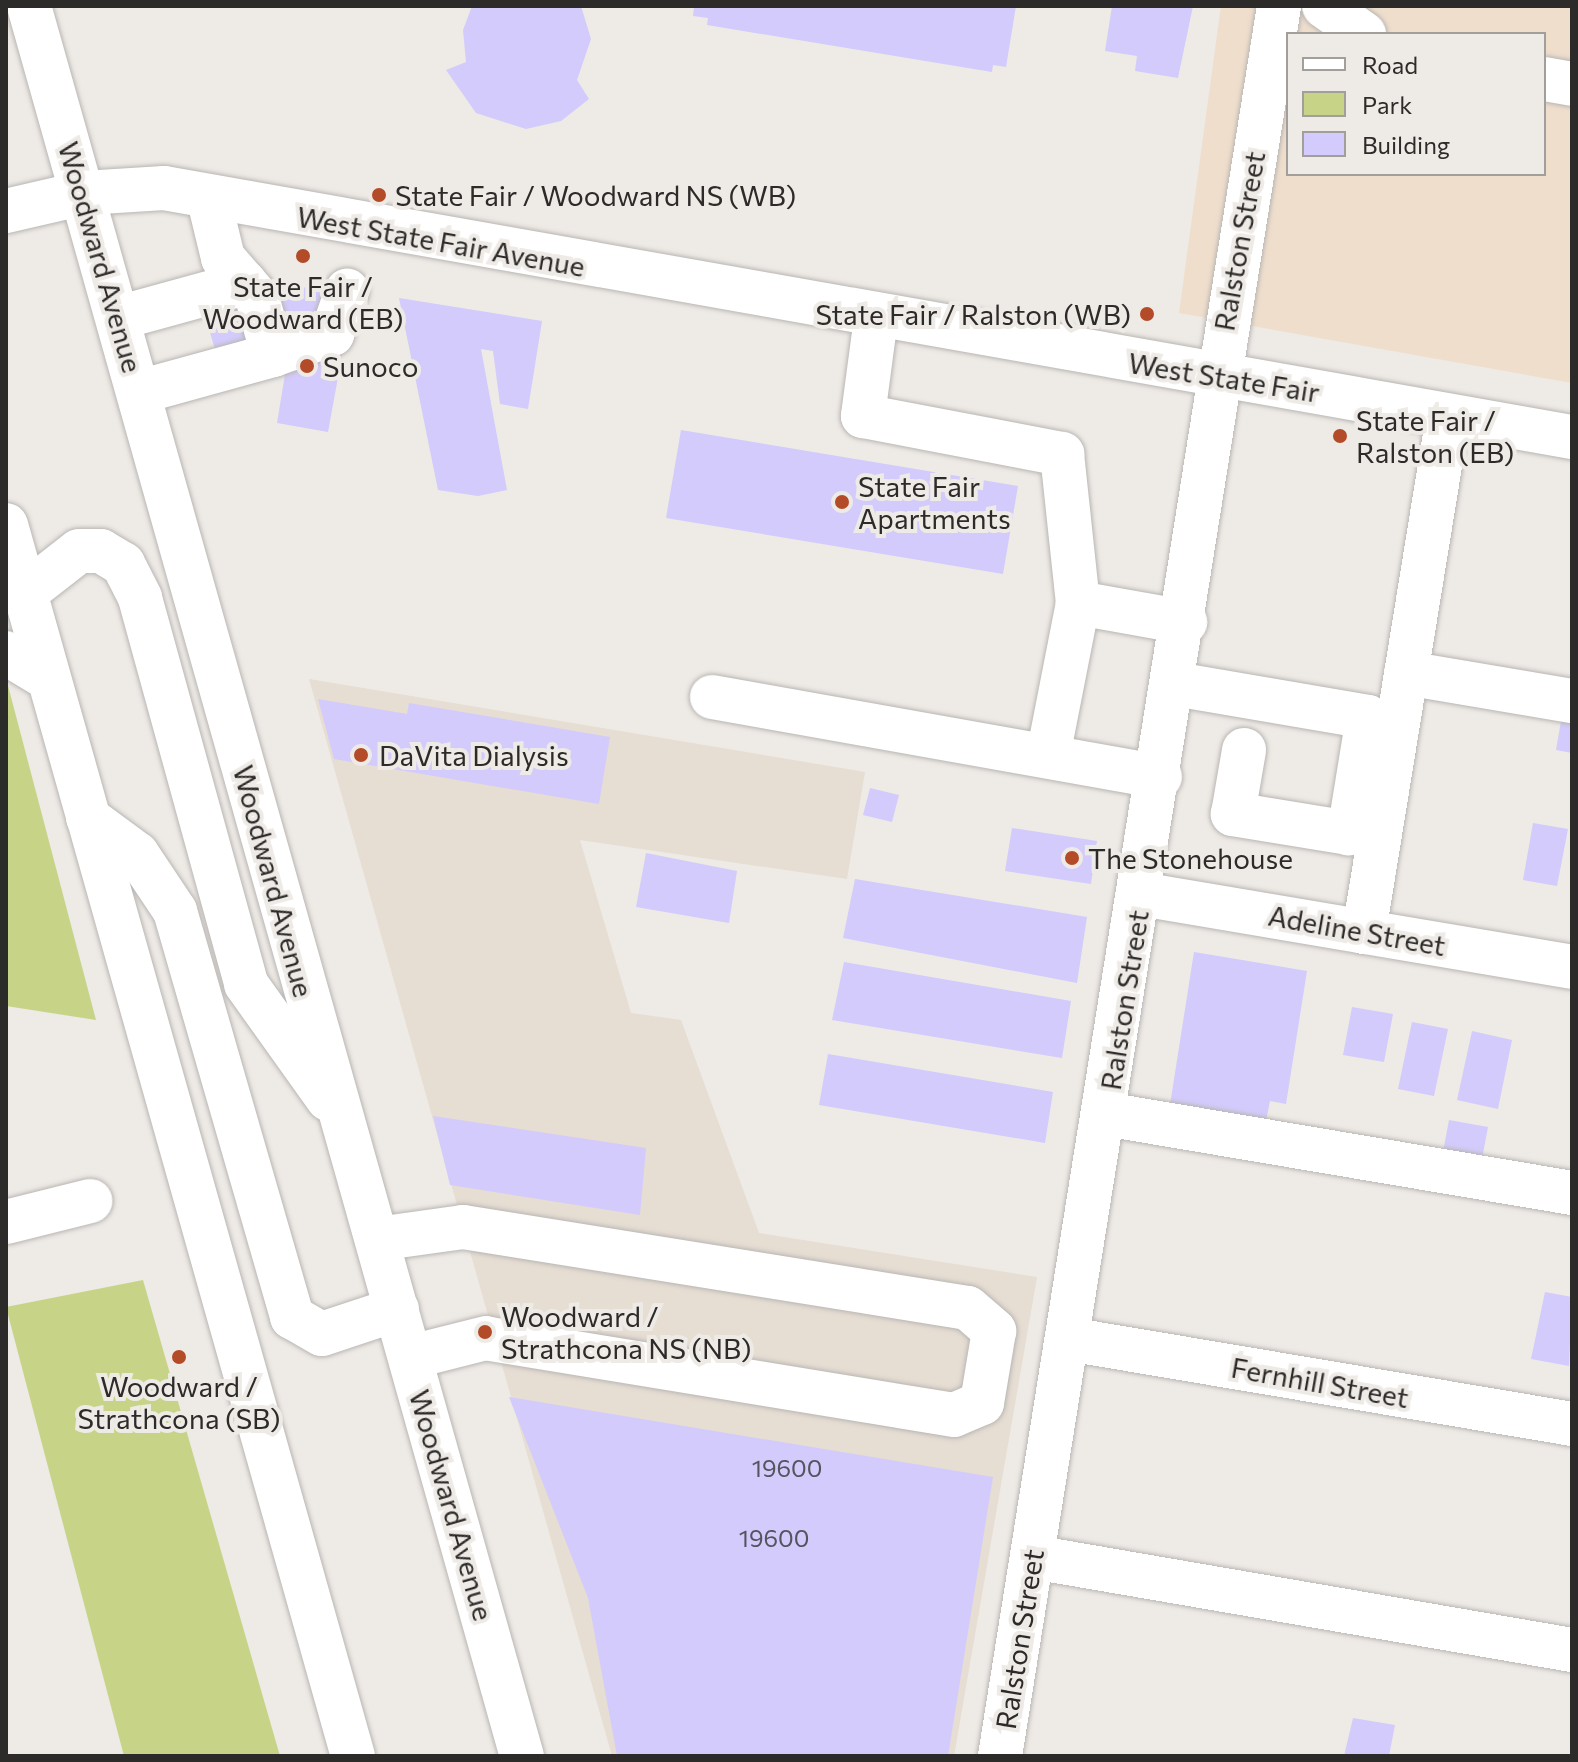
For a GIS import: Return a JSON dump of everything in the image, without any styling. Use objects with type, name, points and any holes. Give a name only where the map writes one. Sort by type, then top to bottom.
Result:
[{"type":"main road","points":[[6,28],[19,6]]},
{"type":"main road","name":"Woodward Avenue","points":[[29,6],[522,1756]]},
{"type":"main road","name":"Ralston Street","points":[[1000,1756],[1185,622],[1216,372],[1279,6]]},
{"type":"main road","points":[[1324,6],[1361,32]]},
{"type":"main road","points":[[1546,79],[1572,84]]},
{"type":"main road","name":"West State Fair Avenue","points":[[6,211],[84,193],[164,188],[209,200],[876,318]]},
{"type":"main road","points":[[209,200],[223,258],[257,297],[273,355]]},
{"type":"main road","points":[[118,318],[245,283]]},
{"type":"main road","points":[[139,392],[273,355],[332,334],[347,291]]},
{"type":"main road","points":[[876,318],[863,416],[1062,454],[1078,603],[1048,756]]},
{"type":"main road","name":"West State Fair","points":[[876,318],[1216,372],[1572,437]]},
{"type":"main road","points":[[1364,932],[1448,416]]},
{"type":"main road","points":[[6,525],[46,677],[353,1756]]},
{"type":"main road","points":[[25,593],[79,551],[101,551],[123,564],[140,598],[246,984],[281,1043],[338,1110]]},
{"type":"main road","points":[[1078,603],[1185,622]]},
{"type":"main road","points":[[6,653],[46,677]]},
{"type":"main road","points":[[1406,673],[1572,701]]},
{"type":"main road","points":[[1175,684],[1368,717],[1349,833],[1233,814],[1244,750]]},
{"type":"main road","points":[[712,697],[1160,777]]},
{"type":"main road","points":[[88,818],[137,854],[175,911],[292,1317],[322,1334],[397,1309]]},
{"type":"main road","name":"Adeline Street","points":[[1141,894],[1572,967]]},
{"type":"main road","points":[[1105,1114],[1572,1193]]},
{"type":"main road","points":[[6,1222],[90,1201]]},
{"type":"main road","points":[[377,1239],[463,1227],[968,1308],[994,1331],[982,1403],[954,1415],[486,1338],[411,1357]]},
{"type":"main road","name":"Fernhill Street","points":[[1068,1339],[1572,1424]]},
{"type":"main road","points":[[1033,1557],[1572,1650]]},
{"type":"shaded area","points":[[1221,6],[1572,6],[1572,383],[1179,313]]},
{"type":"shaded area","points":[[309,679],[865,772],[847,879],[580,840],[631,1013],[681,1020],[759,1233],[1037,1277],[954,1756],[612,1756]]},
{"type":"green space","points":[[6,678],[96,1020],[6,1006]]},
{"type":"green space","points":[[143,1280],[280,1756],[124,1756],[6,1307]]},
{"type":"building","points":[[472,6],[581,6],[591,39],[577,80],[589,99],[561,121],[526,129],[476,113],[446,70],[466,62],[463,30]]},
{"type":"building","points":[[694,6],[1016,6],[1006,67],[993,65],[992,72],[707,25],[708,18],[693,16]]},
{"type":"building","points":[[1112,6],[1193,6],[1178,78],[1135,71],[1137,56],[1105,51]]},
{"type":"building","points":[[285,284],[324,291],[317,330],[278,323]]},
{"type":"building","points":[[399,298],[542,321],[528,409],[500,404],[493,351],[481,349],[507,490],[478,496],[438,490]]},
{"type":"building","points":[[243,304],[254,341],[216,353],[205,315]]},
{"type":"building","points":[[343,350],[328,432],[277,423],[288,356]]},
{"type":"building","name":"State Fair Apartments","points":[[681,430],[1018,486],[1003,574],[666,518]]},
{"type":"building","points":[[318,699],[407,714],[409,703],[610,737],[599,804],[334,759]]},
{"type":"building","points":[[1562,715],[1572,717],[1572,753],[1556,750]]},
{"type":"building","points":[[870,788],[899,795],[892,822],[863,815]]},
{"type":"building","points":[[1533,823],[1568,829],[1557,886],[1523,880]]},
{"type":"building","points":[[1012,828],[1097,841],[1091,884],[1005,871]]},
{"type":"building","points":[[646,853],[737,871],[729,923],[636,907]]},
{"type":"building","points":[[855,879],[1087,917],[1077,983],[843,938]]},
{"type":"building","points":[[1194,952],[1307,971],[1286,1104],[1270,1101],[1265,1126],[1169,1111]]},
{"type":"building","points":[[844,962],[1071,1001],[1062,1058],[832,1020]]},
{"type":"building","points":[[1352,1007],[1393,1014],[1384,1062],[1343,1055]]},
{"type":"building","points":[[1412,1022],[1448,1029],[1434,1096],[1398,1089]]},
{"type":"building","points":[[1472,1031],[1512,1040],[1498,1109],[1457,1100]]},
{"type":"building","points":[[828,1054],[1053,1092],[1045,1143],[819,1105]]},
{"type":"building","points":[[433,1116],[646,1148],[640,1215],[450,1185]]},
{"type":"building","points":[[1449,1120],[1488,1127],[1482,1159],[1443,1152]]},
{"type":"building","points":[[1545,1292],[1572,1297],[1569,1366],[1531,1359]]},
{"type":"building","points":[[509,1397],[993,1477],[948,1756],[617,1756],[588,1598]]},
{"type":"building","points":[[1353,1718],[1395,1725],[1389,1756],[1344,1756]]},
{"type":"place","name":"State Fair / Woodward NS (WB)","points":[[379,195]]},
{"type":"place","name":"State Fair / Woodward (EB)","points":[[303,256]]},
{"type":"place","name":"State Fair / Ralston (WB)","points":[[1147,314]]},
{"type":"place","name":"Sunoco","points":[[307,366]]},
{"type":"place","name":"State Fair / Ralston (EB)","points":[[1340,436]]},
{"type":"place","name":"State Fair Apartments","points":[[842,502]]},
{"type":"place","name":"DaVita Dialysis","points":[[361,755]]},
{"type":"place","name":"The Stonehouse","points":[[1072,858]]},
{"type":"place","name":"Woodward / Strathcona NS (NB)","points":[[485,1332]]},
{"type":"place","name":"Woodward / Strathcona (SB)","points":[[179,1357]]}]
